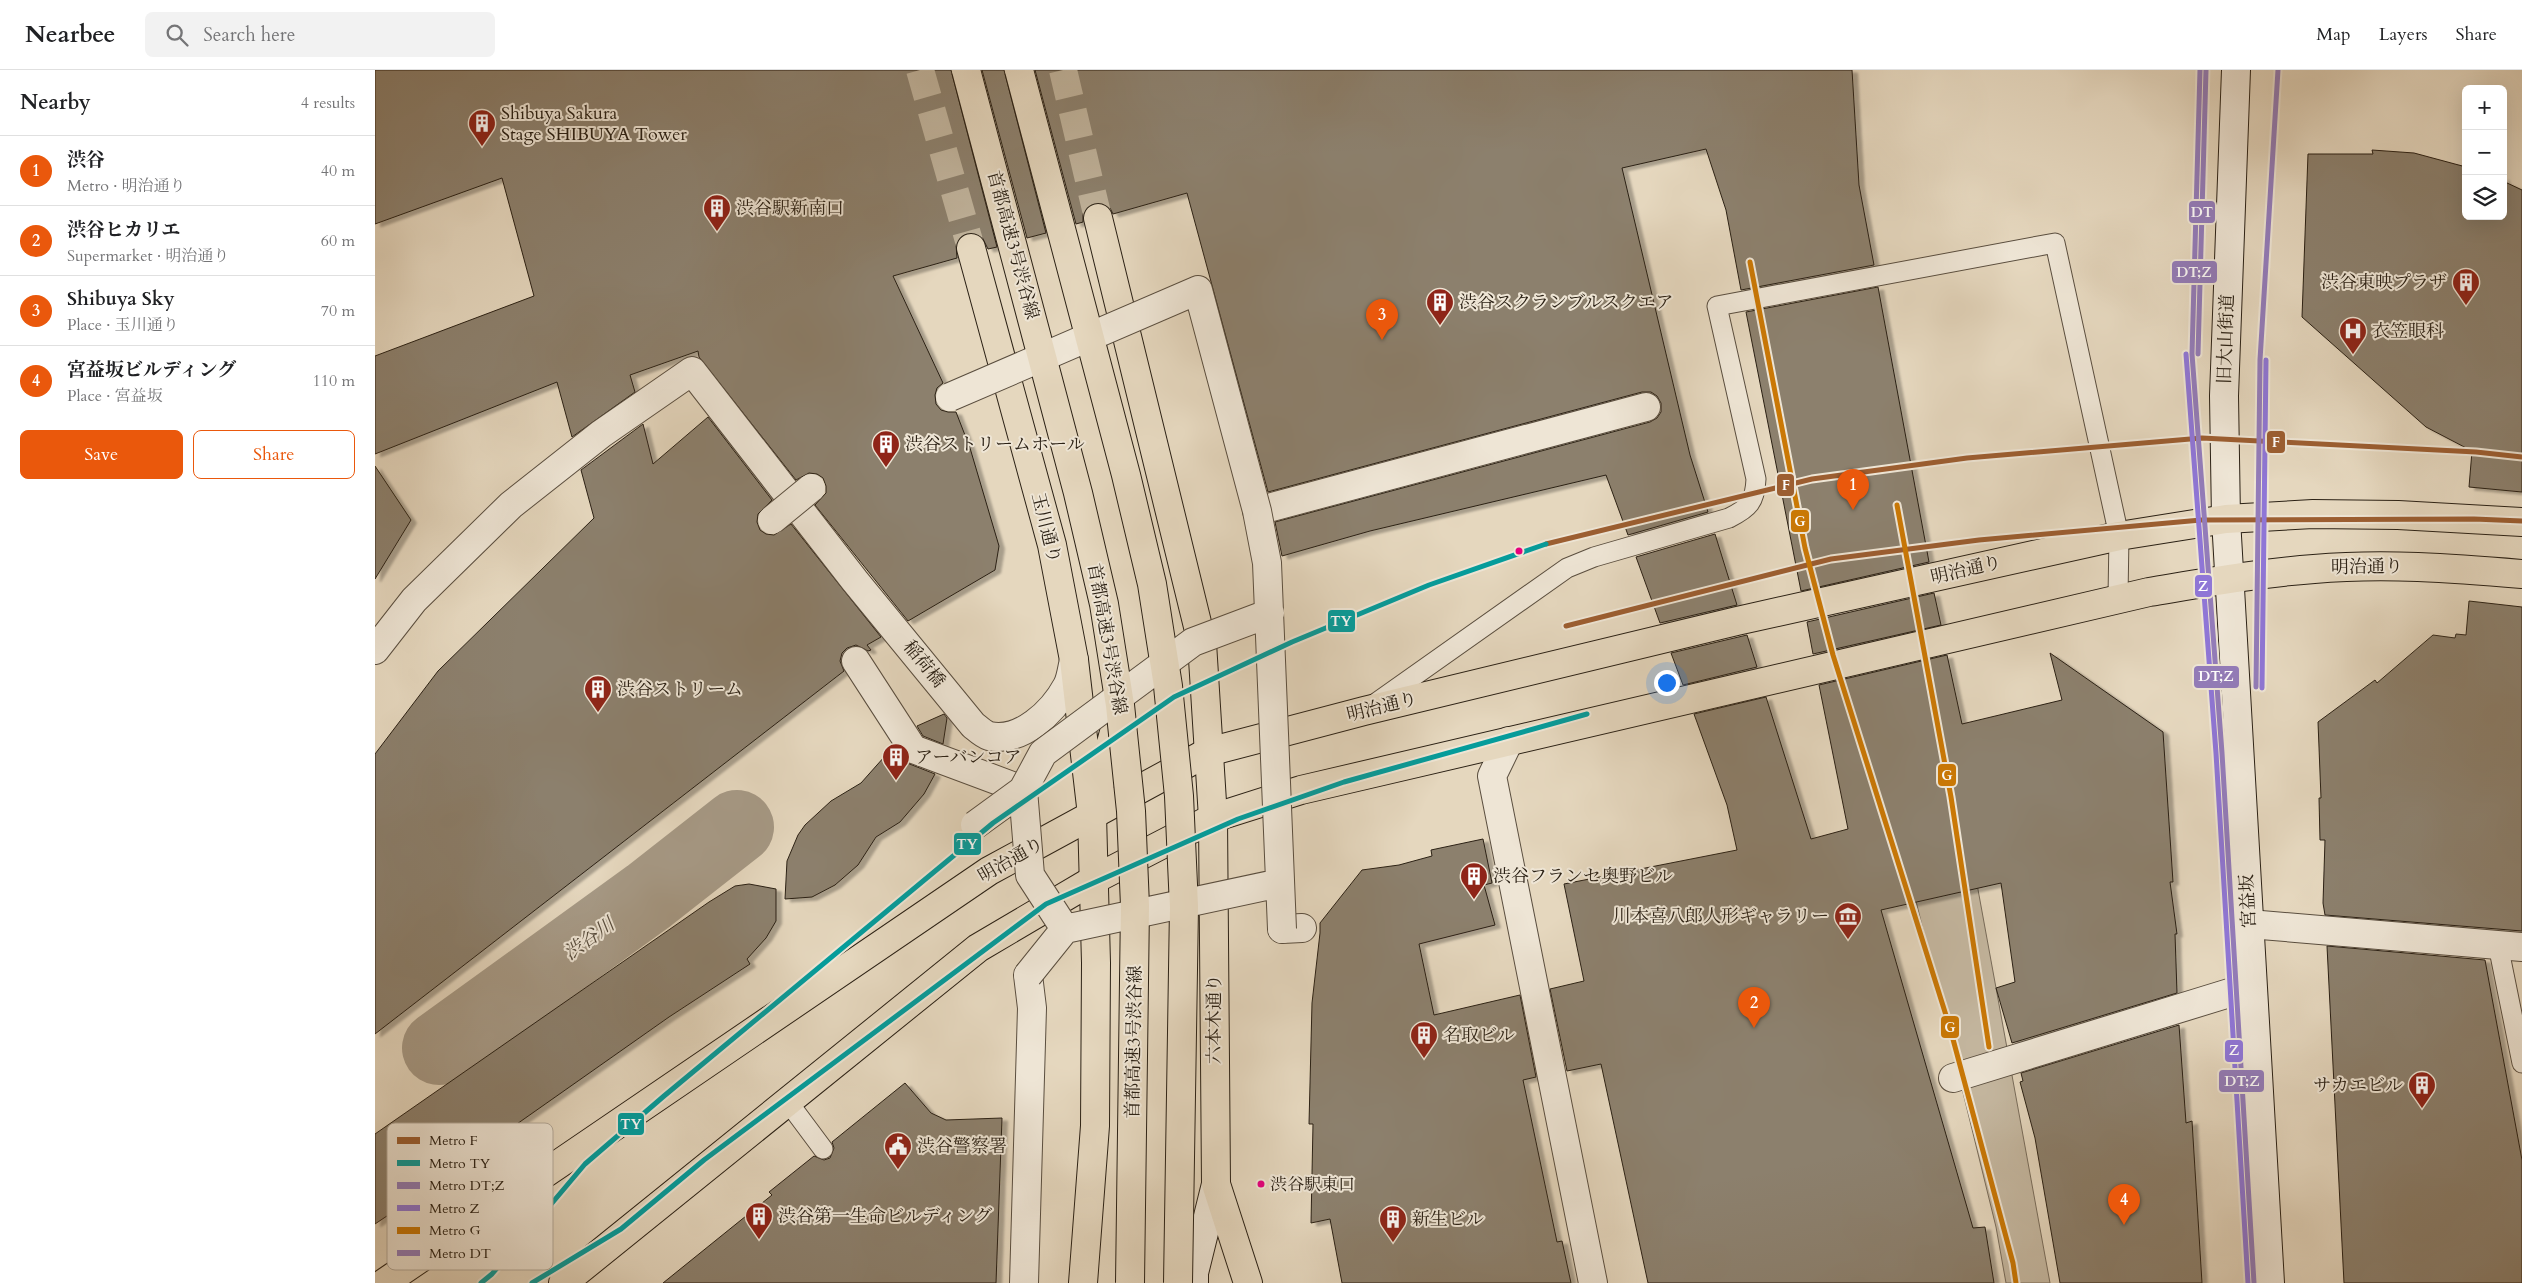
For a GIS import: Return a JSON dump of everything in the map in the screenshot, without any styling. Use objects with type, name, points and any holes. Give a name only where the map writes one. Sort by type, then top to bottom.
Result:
[{"type":"main road","name":"首都高速3号渋谷線","points":[[967,70],[1080,502],[1104,604],[1120,705],[1131,811],[1135,906],[1130,1283]]},
{"type":"main road","points":[[1019,70],[1126,476],[1152,584],[1168,686],[1179,796],[1184,907],[1177,1283]]},
{"type":"main road","points":[[1098,218],[1202,643],[1208,752]]},
{"type":"main road","points":[[1058,230],[1119,463],[1140,558],[1159,665],[1208,752]]},
{"type":"main road","points":[[1018,237],[1083,470],[1111,591],[1126,686],[1092,815],[1095,878],[1095,1126],[1083,1283]]},
{"type":"main road","name":"玉川通り","points":[[971,248],[1052,545],[1074,660],[1092,815]]},
{"type":"main road","name":"明治通り","points":[[553,1166],[989,871],[1208,752],[1364,711],[1737,621],[2119,536],[2226,519],[2313,514],[2398,514],[2522,522]]},
{"type":"main road","name":"明治通り","points":[[563,1283],[978,948],[1095,878],[1213,818],[1301,790],[2118,597],[2231,578],[2315,568],[2395,566],[2522,574]]},
{"type":"main road","name":"六本木通り","points":[[1208,752],[1213,818],[1216,1184]]},
{"type":"main road","points":[[1216,1184],[1248,1283]]},
{"type":"main road","name":"明治通り","points":[[384,1280],[399,1270]]},
{"type":"street","name":"旧大山街道","points":[[2226,519],[2224,396],[2236,70]]},
{"type":"street","points":[[950,397],[1198,290],[1257,511],[1267,563],[1282,929],[1301,928]]},
{"type":"street","name":"稲荷橋","points":[[375,650],[414,600],[511,505],[601,434],[692,371],[855,581],[973,725],[987,736],[1002,738],[1017,734],[1033,724],[1052,707],[1067,686],[1074,660]]},
{"type":"street","points":[[1257,511],[1646,407]]},
{"type":"street","points":[[772,520],[811,488]]},
{"type":"street","name":"宮益坂","points":[[2226,519],[2231,578],[2252,986],[2270,1283]]},
{"type":"street","points":[[975,825],[1023,790],[1043,753],[1193,642],[1270,613]]},
{"type":"street","points":[[856,661],[913,749],[1023,790]]},
{"type":"street","points":[[1509,741],[1492,776],[1593,1283]]},
{"type":"street","points":[[1023,790],[1030,875],[1065,929]]},
{"type":"street","points":[[1024,1283],[1032,1008],[1028,975],[1065,929],[1280,883]]},
{"type":"street","points":[[2249,924],[2510,946]]},
{"type":"street","points":[[1953,1078],[2252,986]]},
{"type":"street","name":"六本木通り","points":[[1194,1283],[1194,1273],[1216,1184]]},
{"type":"lane","points":[[1364,711],[1567,568],[1594,557],[1729,518],[1745,510],[1755,495],[1756,479],[1717,306],[2055,243],[2119,536],[2118,597]]},
{"type":"lane","points":[[2510,946],[2522,1063]]},
{"type":"lane","points":[[788,1102],[823,1149]]},
{"type":"shaded area","points":[[1877,742],[1951,742],[2050,1283],[2006,1283],[1996,1227]]},
{"type":"building","points":[[375,70],[951,70],[997,247],[988,249],[982,237],[974,233],[966,233],[960,237],[956,244],[957,258],[893,276],[943,383],[937,388],[935,395],[936,404],[941,410],[956,412],[970,448],[999,546],[995,570],[908,621],[815,505],[826,493],[823,478],[817,474],[809,473],[796,480],[699,357],[698,351],[630,375],[635,392],[572,437],[557,382],[375,454],[375,356],[534,296],[502,178],[375,224]]},
{"type":"building","points":[[982,70],[1004,70],[1046,233],[1027,238]]},
{"type":"building","name":"渋谷スクランブルスクエア","points":[[1035,70],[1852,70],[1859,185],[1874,265],[1741,290],[1726,210],[1706,149],[1622,168],[1690,455],[1708,512],[1628,535],[1606,475],[1370,531],[1282,556],[1275,522],[1650,422],[1657,418],[1661,412],[1661,403],[1657,396],[1651,392],[1642,392],[1268,492],[1187,193],[1113,214],[1110,208],[1103,203],[1094,203],[1088,206],[1083,213],[1083,222],[1076,224]]},
{"type":"building","points":[[2372,150],[2414,153],[2462,166],[2462,220],[2507,220],[2507,183],[2522,190],[2522,492],[2469,487],[2472,451],[2426,427],[2302,317],[2308,154],[2373,154]]},
{"type":"building","points":[[1878,287],[1929,562],[1801,591],[1746,312]]},
{"type":"building","name":"渋谷ストリーム","points":[[708,417],[772,500],[758,514],[757,522],[760,530],[766,534],[774,535],[791,524],[881,637],[867,645],[871,650],[868,651],[856,645],[847,648],[842,653],[840,661],[844,671],[375,1034],[375,754],[438,671],[594,518],[581,470],[643,424],[653,464]]},
{"type":"building","points":[[375,466],[411,520],[375,579]]},
{"type":"building","points":[[1715,534],[1737,605],[1660,623],[1636,557]]},
{"type":"building","points":[[1934,593],[1941,625],[1813,654],[1807,622]]},
{"type":"building","points":[[2469,601],[2522,607],[2522,931],[2325,915],[2323,903],[2325,840],[2320,840],[2319,798],[2321,798],[2318,722],[2375,680],[2377,683],[2433,635],[2455,638],[2456,634],[2466,635]]},
{"type":"building","points":[[1747,635],[1757,667],[1683,685],[1671,653]]},
{"type":"building","points":[[2050,653],[2163,732],[2173,882],[2170,882],[2177,934],[2175,934],[2177,993],[2012,1043],[1996,988],[2015,982],[2001,883],[1881,910],[1973,1228],[1985,1227],[1994,1283],[1648,1283],[1601,1064],[1567,1071],[1550,989],[1584,981],[1564,884],[1737,850],[1727,805],[1694,714],[1766,697],[1811,839],[1848,829],[1819,685],[1947,655],[1962,724],[2062,700]]},
{"type":"building","points":[[944,714],[947,718],[943,744],[923,736],[917,726]]},
{"type":"building","points":[[893,747],[907,763],[935,774],[924,794],[900,822],[876,837],[858,865],[835,885],[812,897],[785,899],[787,861],[798,835],[805,825],[831,801],[861,783]]},
{"type":"building","points":[[1483,839],[1492,883],[1484,885],[1495,925],[1419,944],[1434,1015],[1520,995],[1536,1077],[1523,1080],[1557,1242],[1562,1241],[1571,1283],[1342,1283],[1330,1219],[1311,1223],[1313,1124],[1309,1124],[1312,1003],[1320,923],[1362,870],[1399,865],[1432,856],[1431,850]]},
{"type":"building","points":[[749,884],[776,889],[776,921],[766,938],[747,959],[750,964],[669,1017],[518,1123],[391,1123],[709,902],[735,886]]},
{"type":"building","points":[[2327,946],[2485,960],[2522,1160],[2522,1283],[2344,1283]]},
{"type":"building","points":[[2179,1025],[2186,1123],[2192,1121],[2202,1283],[2060,1283],[2035,1138],[2020,1082],[2023,1081],[2021,1073]]},
{"type":"building","name":"渋谷警察署","points":[[905,1083],[931,1113],[946,1120],[1002,1118],[996,1283],[663,1283],[772,1195],[769,1192],[814,1156],[824,1160],[830,1158],[834,1148],[832,1142]]},
{"type":"building","points":[[387,1126],[387,1216],[375,1224],[375,1134]]},
{"type":"waterway","name":"渋谷川","points":[[439,1048],[649,896],[737,827]]},
{"type":"tunnel","points":[[920,70],[971,248]]},
{"type":"tunnel","points":[[1063,70],[1098,218]]},
{"type":"metro line","name":"DT;Z","points":[[2200,70],[2192,354],[2222,753],[2254,1283]]},
{"type":"metro line","name":"DT","points":[[2198,354],[2206,70]]},
{"type":"metro line","name":"DT;Z","points":[[2256,687],[2260,360],[2278,70]]},
{"type":"metro line","name":"G","points":[[1750,262],[1805,548],[1833,655],[1950,1028],[2013,1263],[2016,1283]]},
{"type":"metro line","name":"Z","points":[[2186,354],[2216,753],[2248,1283]]},
{"type":"metro line","name":"Z","points":[[2262,688],[2266,360]]},
{"type":"metro line","name":"F","points":[[1546,544],[1812,479],[1967,458],[2202,438],[2476,452],[2522,457]]},
{"type":"metro line","name":"G","points":[[1897,505],[1951,797],[1989,1047]]},
{"type":"metro line","name":"F","points":[[1566,626],[1831,559],[1979,540],[2201,520],[2474,519],[2522,521]]},
{"type":"metro line","name":"TY","points":[[553,1202],[585,1164],[664,1096],[993,823],[1174,697],[1292,642],[1429,585],[1546,544]]},
{"type":"metro line","name":"TY","points":[[532,1283],[621,1229],[704,1160],[1046,904],[1238,819],[1344,782],[1587,714]]},
{"type":"metro line","name":"TY","points":[[481,1283],[495,1270]]},
{"type":"place","name":"Shibuya Sakura Stage SHIBUYA Tower","points":[[482,147]]},
{"type":"place","name":"渋谷駅新南口","points":[[717,232]]},
{"type":"place","name":"渋谷東映プラザ","points":[[2466,306]]},
{"type":"place","name":"渋谷スクランブルスクエア","points":[[1440,326]]},
{"type":"place","name":"Shibuya Sky","points":[[1382,340]]},
{"type":"place","name":"衣笠眼科","points":[[2353,355]]},
{"type":"place","name":"渋谷ストリームホール","points":[[886,468]]},
{"type":"place","name":"渋谷","points":[[1853,510]]},
{"type":"place","name":"渋谷ストリーム","points":[[598,713]]},
{"type":"place","name":"アーバンコア","points":[[896,781]]},
{"type":"place","name":"渋谷フランセ奥野ビル","points":[[1474,900]]},
{"type":"place","name":"川本喜八郎人形ギャラリー","points":[[1848,940]]},
{"type":"place","name":"渋谷ヒカリエ","points":[[1754,1028]]},
{"type":"place","name":"名取ビル","points":[[1424,1059]]},
{"type":"place","name":"サカエビル","points":[[2422,1109]]},
{"type":"place","name":"渋谷警察署","points":[[898,1170]]},
{"type":"place","name":"渋谷駅東口","points":[[1261,1184]]},
{"type":"place","name":"宮益坂ビルディング","points":[[2124,1225]]},
{"type":"place","name":"渋谷第一生命ビルディング","points":[[759,1240]]},
{"type":"place","name":"新生ビル","points":[[1393,1243]]}]
